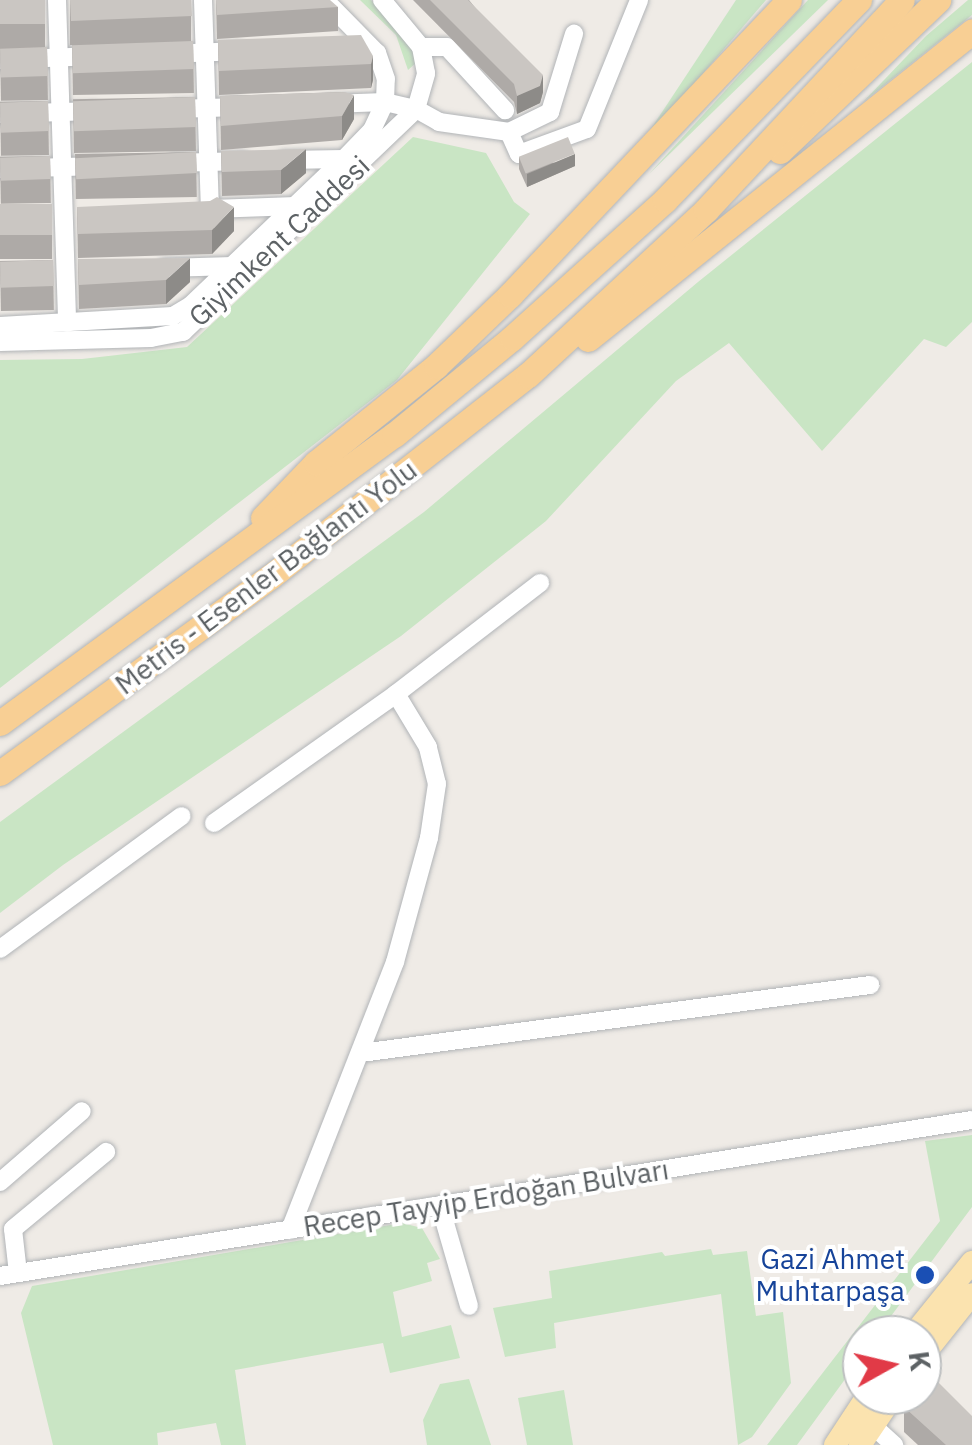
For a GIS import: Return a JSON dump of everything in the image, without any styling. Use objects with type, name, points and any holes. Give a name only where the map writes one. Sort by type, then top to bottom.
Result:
[{"type":"highway","points":[[228,556],[316,463],[436,366],[510,296],[790,0]]},
{"type":"highway","points":[[228,556],[394,435],[551,304],[665,200],[859,0]]},
{"type":"highway","points":[[706,210],[902,0]]},
{"type":"highway","points":[[528,374],[706,210],[816,119],[938,0]]},
{"type":"highway","points":[[528,374],[612,322],[972,32]]},
{"type":"highway","name":"Metris - Esenler Bağlantı Yolu","points":[[0,774],[270,577],[528,374]]},
{"type":"highway","name":"Metris - Esenler Bağlantı Yolu","points":[[0,724],[228,556]]},
{"type":"main road","points":[[929,1315],[972,1262]]},
{"type":"main road","points":[[942,1332],[972,1294]]},
{"type":"main road","points":[[835,1445],[855,1415]]},
{"type":"street","points":[[203,0],[204,108],[210,162],[201,209],[296,206]]},
{"type":"street","points":[[325,0],[386,79],[385,102]]},
{"type":"street","points":[[382,0],[421,48],[426,73],[416,109]]},
{"type":"street","points":[[509,132],[519,154],[587,129],[639,0]]},
{"type":"street","points":[[57,1],[67,323]]},
{"type":"street","points":[[312,104],[385,102],[416,109],[439,122],[509,132],[550,112],[574,34]]},
{"type":"street","points":[[421,48],[447,47],[505,110]]},
{"type":"street","points":[[150,54],[260,50]]},
{"type":"street","points":[[0,60],[114,56]]},
{"type":"street","name":"Giyimkent Caddesi","points":[[0,326],[173,316],[233,266],[344,159],[372,130],[385,102]]},
{"type":"street","points":[[149,110],[258,106]]},
{"type":"street","name":"Giyimkent Caddesi","points":[[0,342],[152,338],[183,332],[416,109]]},
{"type":"street","points":[[0,114],[112,111]]},
{"type":"street","points":[[154,164],[344,159]]},
{"type":"street","points":[[0,168],[118,165]]},
{"type":"street","points":[[140,269],[233,266]]},
{"type":"street","points":[[214,823],[396,694],[540,583]]},
{"type":"street","points":[[290,1230],[395,962],[428,838],[437,784],[428,747],[396,694]]},
{"type":"street","points":[[0,949],[182,816]]},
{"type":"street","points":[[360,1052],[870,985]]},
{"type":"street","points":[[0,1182],[82,1111]]},
{"type":"street","name":"Recep Tayyip Erdoğan Bulvarı","points":[[9,1275],[972,1120]]},
{"type":"street","points":[[9,1275],[13,1230],[106,1152]]},
{"type":"street","points":[[440,1206],[470,1306]]},
{"type":"street","points":[[866,1435],[894,1445]]},
{"type":"green space","points":[[360,0],[371,0],[404,32],[418,61],[408,70],[396,35]]},
{"type":"green space","points":[[736,0],[766,0],[635,153]]},
{"type":"green space","points":[[808,0],[828,0],[649,174]]},
{"type":"green space","points":[[972,0],[972,15],[863,102],[926,36]]},
{"type":"green space","points":[[972,62],[972,322],[946,347],[924,339],[822,451],[729,343],[676,381],[546,521],[401,636],[63,865],[0,913],[0,822],[424,512],[698,282]]},
{"type":"green space","points":[[413,137],[486,153],[514,202],[530,214],[397,380],[0,688],[0,360],[82,359],[187,347]]},
{"type":"green space","points":[[972,1135],[972,1207],[892,1315],[867,1315],[940,1221],[925,1141]]},
{"type":"green space","points":[[402,1223],[422,1228],[440,1259],[427,1263],[432,1281],[393,1292],[402,1337],[451,1325],[460,1358],[390,1373],[383,1343],[235,1370],[246,1445],[221,1445],[216,1423],[157,1433],[158,1445],[53,1445],[21,1313],[32,1286]]},
{"type":"green space","points":[[711,1249],[713,1255],[747,1251],[756,1316],[783,1312],[791,1383],[752,1437],[738,1445],[721,1294],[554,1323],[556,1348],[505,1357],[493,1308],[552,1298],[549,1271],[662,1252],[665,1256]]},
{"type":"green space","points":[[842,1348],[842,1383],[797,1445],[767,1445]]},
{"type":"green space","points":[[469,1379],[491,1445],[427,1445],[423,1420],[440,1384]]},
{"type":"green space","points":[[564,1390],[573,1445],[527,1445],[518,1398]]},
{"type":"building","points":[[0,0],[45,0],[45,24],[0,24]]},
{"type":"building","points":[[70,0],[191,0],[192,16],[71,21]]},
{"type":"building","points":[[216,0],[330,0],[338,7],[217,15]]},
{"type":"building","points":[[430,0],[468,0],[543,75],[540,86],[517,96],[514,84]]},
{"type":"building","points":[[361,35],[373,56],[371,64],[219,71],[218,40]]},
{"type":"building","points":[[193,41],[194,69],[73,73],[72,45]]},
{"type":"building","points":[[47,47],[48,76],[1,78],[0,49]]},
{"type":"building","points":[[345,92],[354,95],[342,116],[221,126],[220,96]]},
{"type":"building","points":[[195,97],[196,127],[74,131],[73,101]]},
{"type":"building","points":[[48,101],[49,131],[1,133],[0,103]]},
{"type":"building","points":[[568,137],[575,154],[526,174],[519,157]]},
{"type":"building","points":[[306,149],[281,170],[222,172],[221,151]]},
{"type":"building","points":[[196,152],[197,173],[76,179],[75,158]]},
{"type":"building","points":[[50,156],[51,179],[1,181],[0,158]]},
{"type":"building","points":[[217,197],[234,207],[212,230],[78,234],[77,207],[210,201]]},
{"type":"building","points":[[0,204],[52,204],[52,235],[0,235]]},
{"type":"building","points":[[190,258],[166,280],[79,285],[78,259]]},
{"type":"building","points":[[53,260],[54,286],[1,288],[0,262]]},
{"type":"building","points":[[942,1386],[972,1416],[972,1445],[946,1445],[913,1415],[942,1415]]},
{"type":"place","name":"Gazi Ahmet Muhtarpaşa","points":[[925,1275]]}]
